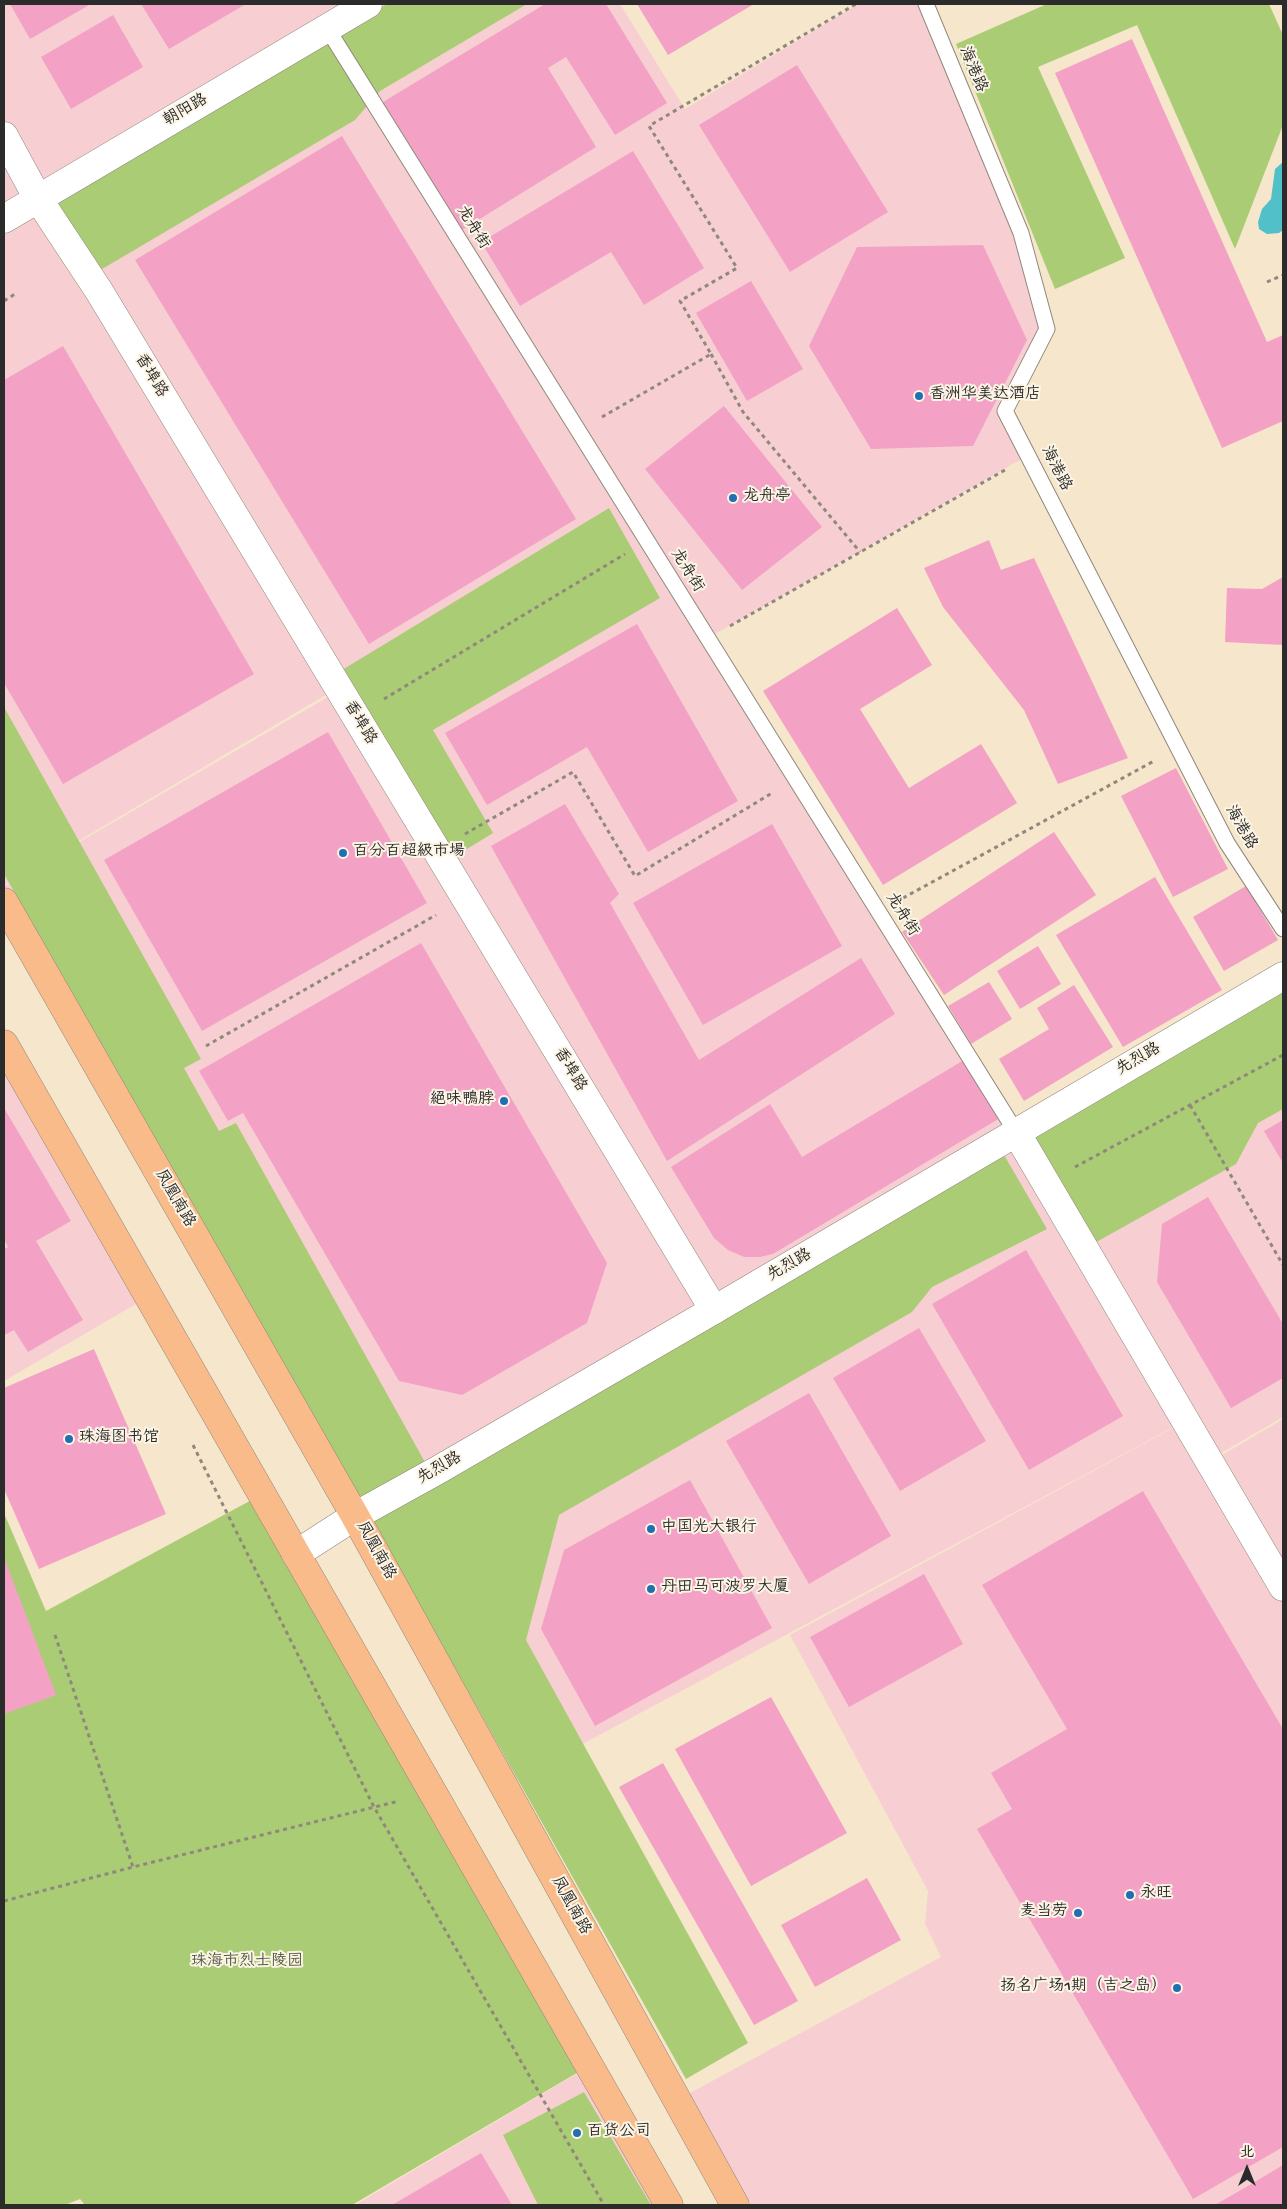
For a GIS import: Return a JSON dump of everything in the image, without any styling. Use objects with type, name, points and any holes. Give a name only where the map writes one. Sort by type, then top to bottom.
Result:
[{"type":"main road","name":"凤凰南路","points":[[4,902],[355,1516],[735,2205]]},
{"type":"main road","points":[[4,1044],[670,2205]]},
{"type":"street","name":"朝阳路","points":[[4,219],[37,197],[368,4]]},
{"type":"street","name":"香埠路","points":[[4,136],[37,197],[100,291],[714,1310]]},
{"type":"street","name":"先烈路","points":[[296,1554],[355,1516],[446,1466],[1283,976]]},
{"type":"street","points":[[1016,1132],[1283,1588]]},
{"type":"lane","name":"海港路","points":[[926,4],[1021,233],[1047,329],[1005,411],[1227,843],[1283,929]]},
{"type":"lane","name":"龙舟街","points":[[327,28],[1016,1132]]},
{"type":"path","points":[[856,4],[649,126],[737,268],[680,301],[743,412],[860,552]]},
{"type":"path","points":[[1267,282],[1283,275]]},
{"type":"path","points":[[4,301],[15,294]]},
{"type":"path","points":[[578,431],[711,354]]},
{"type":"path","points":[[708,639],[1028,456]]},
{"type":"path","points":[[355,716],[646,540]]},
{"type":"path","points":[[878,912],[1178,747]]},
{"type":"path","points":[[436,851],[573,772],[636,876],[795,779]]},
{"type":"path","points":[[206,1046],[465,898]]},
{"type":"path","points":[[1046,1183],[1283,1055]]},
{"type":"path","points":[[1190,1105],[1283,1265]]},
{"type":"path","points":[[191,1442],[374,1807],[604,2205]]},
{"type":"path","points":[[55,1635],[133,1866]]},
{"type":"path","points":[[4,1901],[133,1866],[433,1792]]},
{"type":"shaded area","points":[[4,4],[365,4],[39,194],[4,131]]},
{"type":"shaded area","points":[[372,4],[620,4],[685,109],[858,4],[925,4],[1021,233],[1046,329],[1004,411],[1027,456],[708,638],[464,244],[490,228],[464,243],[329,29]]},
{"type":"shaded area","points":[[327,31],[1015,1132],[715,1307],[40,198]]},
{"type":"shaded area","points":[[4,140],[35,196],[4,216]]},
{"type":"shaded area","points":[[37,200],[336,689],[4,885],[4,221]]},
{"type":"shaded area","points":[[338,691],[711,1310],[356,1514],[4,899],[4,886]]},
{"type":"shaded area","points":[[1283,977],[1283,1417],[1211,1459],[1018,1133]]},
{"type":"shaded area","points":[[4,1045],[148,1297],[4,1381]]},
{"type":"shaded area","points":[[1016,1134],[1183,1422],[506,1785],[358,1517]]},
{"type":"shaded area","points":[[1283,1419],[1283,1582],[1212,1461]]},
{"type":"shaded area","points":[[1184,1422],[1283,1592],[1283,2205],[736,2205],[679,2099],[941,1957],[925,1924],[928,1891],[790,1635]]},
{"type":"shaded area","points":[[588,2067],[666,2205],[355,2205]]},
{"type":"green space","points":[[387,4],[527,4],[380,91],[355,120],[97,272],[51,202]]},
{"type":"green space","points":[[1047,4],[1269,4],[1283,35],[1283,125],[1235,249],[1137,25],[1038,67],[1125,258],[1055,289],[956,44]]},
{"type":"green space","points":[[609,508],[660,598],[433,730],[493,833],[454,857],[342,670]]},
{"type":"green space","points":[[4,707],[201,1059],[184,1068],[219,1131],[236,1123],[426,1464],[360,1499],[4,874]]},
{"type":"green space","points":[[1283,987],[1283,1109],[1258,1123],[1236,1164],[1091,1245],[1025,1136]]},
{"type":"green space","points":[[1000,1148],[1047,1229],[932,1287],[912,1312],[559,1515],[526,1640],[748,2043],[686,2079],[372,1520]]},
{"type":"green space","name":"珠海市烈士陵园","points":[[259,1496],[587,2067],[352,2205],[85,2205],[80,2199],[65,2205],[4,2205],[4,1513],[46,1611]]},
{"type":"green space","points":[[584,2092],[651,2205],[538,2205],[503,2135]]},
{"type":"water","points":[[1283,162],[1283,230],[1279,233],[1267,234],[1259,229],[1258,222],[1262,209],[1271,199],[1275,169]]},
{"type":"building","points":[[10,4],[91,4],[30,39]]},
{"type":"building","points":[[141,4],[246,4],[169,49]]},
{"type":"building","points":[[545,4],[606,4],[667,103],[615,135],[566,57],[548,68],[596,147],[462,230],[383,102]]},
{"type":"building","points":[[637,4],[754,4],[668,55]]},
{"type":"building","points":[[113,15],[143,67],[71,109],[41,57]]},
{"type":"building","points":[[1132,39],[1267,342],[1283,335],[1283,421],[1222,448],[1055,73]]},
{"type":"building","points":[[797,65],[888,212],[790,272],[699,125]]},
{"type":"building","points":[[342,136],[576,519],[369,644],[135,260]]},
{"type":"building","points":[[633,151],[704,268],[644,305],[611,252],[520,306],[481,242]]},
{"type":"building","name":"香洲华美达酒店","points":[[983,245],[1027,340],[973,446],[871,449],[809,346],[857,247]]},
{"type":"building","points":[[751,281],[803,369],[747,401],[696,313]]},
{"type":"building","points":[[63,346],[254,674],[63,784],[4,683],[4,380]]},
{"type":"building","name":"龙舟亭","points":[[724,406],[822,527],[742,590],[645,469]]},
{"type":"building","points":[[989,540],[1001,570],[1034,558],[1128,758],[1058,784],[1024,710],[943,607],[924,568]]},
{"type":"building","points":[[1283,577],[1283,645],[1225,642],[1227,588],[1262,589]]},
{"type":"building","points":[[897,608],[932,665],[860,709],[909,788],[981,744],[1017,803],[883,885],[763,691]]},
{"type":"building","points":[[637,624],[738,801],[648,852],[587,747],[487,805],[445,733]]},
{"type":"building","points":[[328,732],[427,903],[202,1031],[104,860]]},
{"type":"building","points":[[1176,768],[1228,869],[1173,897],[1121,796]]},
{"type":"building","points":[[565,804],[619,894],[610,903],[699,1060],[861,958],[895,1014],[667,1161],[491,846]]},
{"type":"building","points":[[772,824],[842,946],[703,1025],[633,903]]},
{"type":"building","points":[[1054,832],[1096,895],[944,995],[902,932]]},
{"type":"building","points":[[1155,877],[1222,990],[1123,1047],[1056,935]]},
{"type":"building","points":[[1246,886],[1278,940],[1224,971],[1193,917]]},
{"type":"building","points":[[421,943],[607,1263],[587,1323],[462,1395],[399,1381],[243,1113],[228,1121],[199,1071]]},
{"type":"building","points":[[1038,946],[1061,984],[1020,1009],[997,971]]},
{"type":"building","points":[[989,982],[1012,1019],[971,1044],[948,1006]]},
{"type":"building","points":[[1074,985],[1113,1047],[1024,1101],[999,1059],[1049,1029],[1037,1008]]},
{"type":"building","points":[[964,1060],[1000,1118],[773,1254],[760,1257],[744,1257],[728,1250],[714,1238],[671,1167],[770,1104],[802,1157]]},
{"type":"building","points":[[4,1108],[71,1221],[36,1241],[83,1320],[28,1352],[14,1330],[4,1335],[4,1249],[8,1247],[4,1239]]},
{"type":"building","points":[[1283,1120],[1283,1163],[1264,1131]]},
{"type":"building","points":[[1208,1197],[1283,1324],[1283,1378],[1231,1408],[1157,1282],[1162,1224]]},
{"type":"building","points":[[1026,1250],[1123,1416],[1029,1470],[932,1304]]},
{"type":"building","points":[[919,1328],[986,1441],[900,1491],[833,1378]]},
{"type":"building","name":"珠海图书馆","points":[[94,1349],[166,1514],[39,1569],[4,1489],[4,1388]]},
{"type":"building","points":[[809,1393],[891,1536],[809,1584],[726,1441]]},
{"type":"building","name":"丹田马可波罗大厦","points":[[690,1480],[772,1628],[595,1726],[541,1629],[564,1550]]},
{"type":"building","name":"扬名广场1期（吉之岛）","points":[[1143,1491],[1283,1729],[1283,2147],[1193,2199],[977,1829],[1012,1809],[991,1773],[1067,1729],[982,1585]]},
{"type":"building","points":[[4,1557],[56,1695],[4,1714]]},
{"type":"building","points":[[924,1574],[963,1644],[849,1707],[810,1637]]},
{"type":"building","points":[[771,1697],[847,1833],[751,1886],[675,1749]]},
{"type":"building","points":[[663,1763],[798,2001],[754,2025],[619,1787]]},
{"type":"building","points":[[867,1878],[901,1940],[815,1987],[781,1925]]},
{"type":"building","points":[[481,2153],[512,2205],[392,2205]]},
{"type":"building","points":[[1283,2165],[1283,2205],[1215,2205],[1253,2183]]},
{"type":"place","name":"香洲华美达酒店","points":[[919,396]]},
{"type":"place","name":"龙舟亭","points":[[733,498]]},
{"type":"place","name":"百分百超級市場","points":[[343,853]]},
{"type":"place","name":"絕味鴨脖","points":[[504,1101]]},
{"type":"place","name":"珠海图书馆","points":[[69,1439]]},
{"type":"place","name":"中国光大银行","points":[[651,1529]]},
{"type":"place","name":"丹田马可波罗大厦","points":[[651,1589]]},
{"type":"place","name":"永旺","points":[[1130,1895]]},
{"type":"place","name":"麦当劳","points":[[1078,1913]]},
{"type":"place","name":"扬名广场1期（吉之岛）","points":[[1177,1988]]},
{"type":"place","name":"百货公司","points":[[577,2133]]}]
